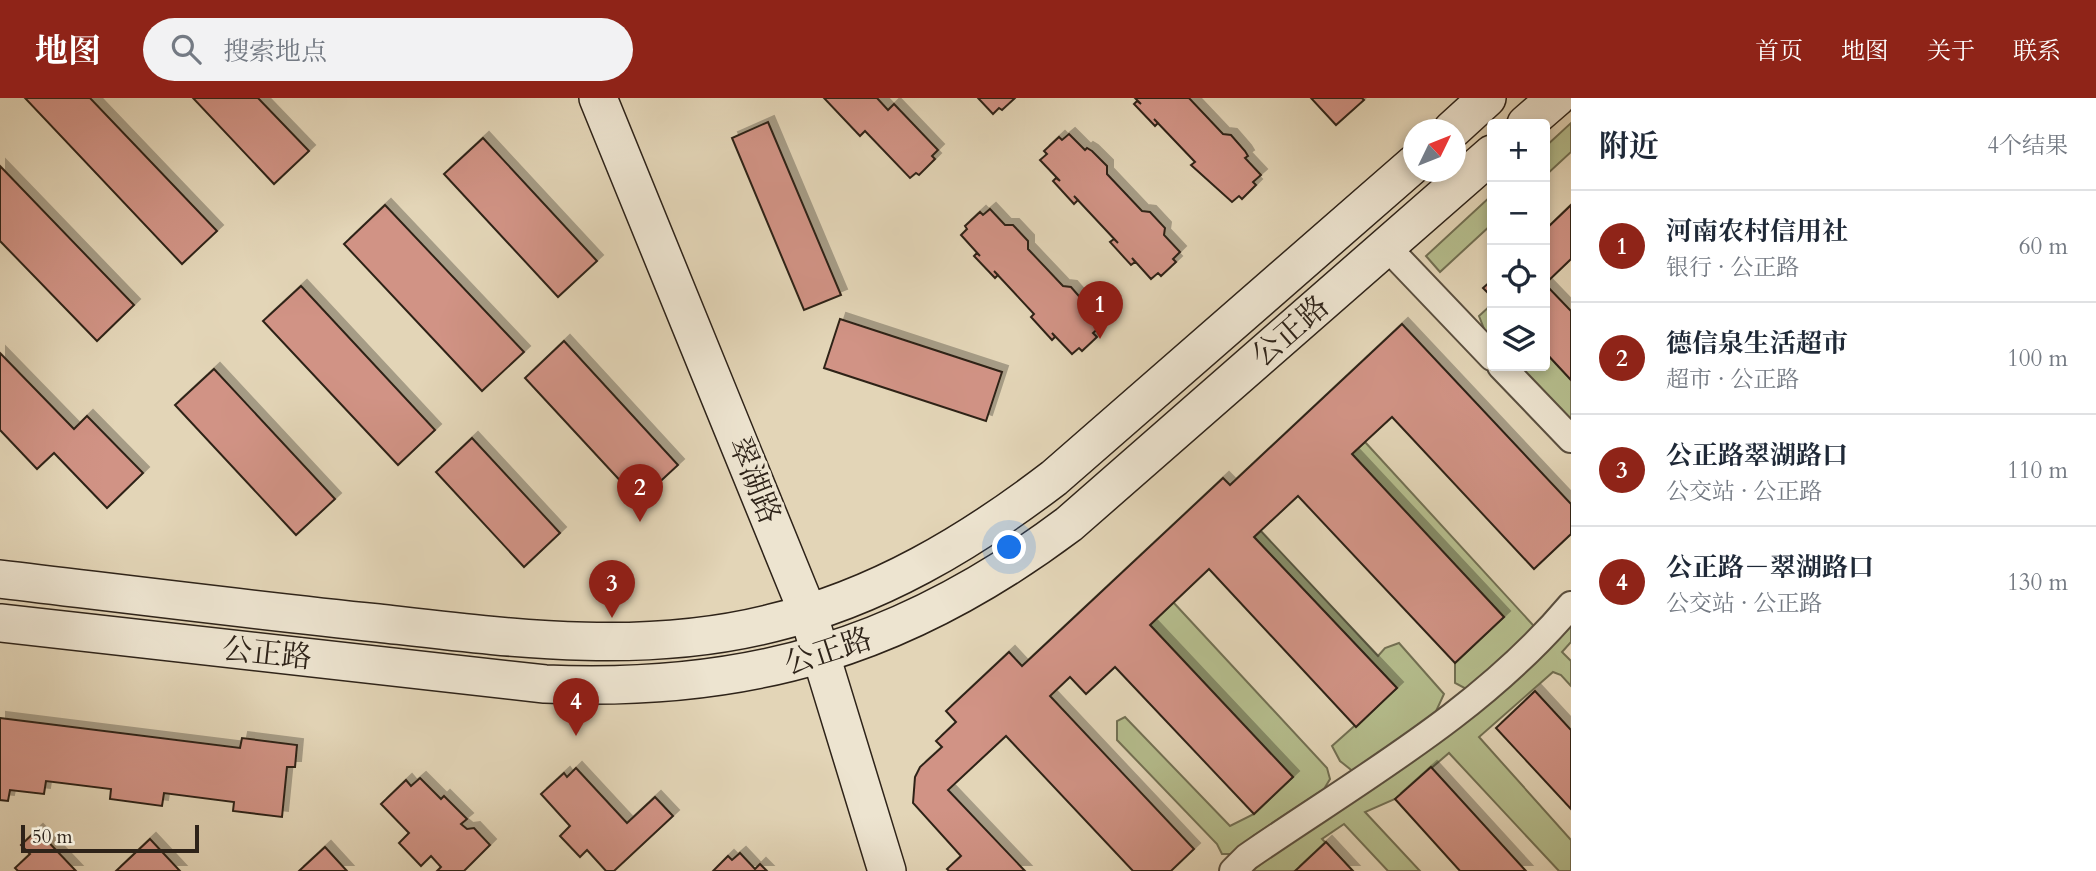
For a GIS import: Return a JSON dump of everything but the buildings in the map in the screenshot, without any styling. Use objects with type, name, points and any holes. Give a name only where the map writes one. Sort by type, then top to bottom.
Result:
[{"type":"main road","name":"翠湖路","points":[[598,98],[808,613],[887,871]]},
{"type":"main road","points":[[1464,119],[1487,98]]},
{"type":"main road","points":[[1533,119],[1556,98]]},
{"type":"main road","name":"公正路","points":[[0,624],[545,684],[596,687],[670,685],[781,667],[821,655],[892,630],[931,612],[1022,559],[1069,524],[1487,158]]},
{"type":"main road","name":"公正路","points":[[0,579],[321,617],[570,642],[687,638],[771,624],[808,613],[908,572],[1002,517],[1054,478],[1403,173]]},
{"type":"street","points":[[1387,247],[1487,352]]},
{"type":"street","points":[[1506,371],[1571,439]]},
{"type":"street","points":[[1233,871],[1247,857],[1440,727],[1502,678],[1538,645],[1571,605]]},
{"type":"green space","points":[[1571,123],[1571,152],[1550,171],[1550,142]]},
{"type":"green space","points":[[1487,200],[1487,229],[1440,272],[1426,256]]},
{"type":"green space","points":[[1487,309],[1487,336],[1479,316]]},
{"type":"green space","points":[[1550,357],[1571,380],[1571,427],[1515,371],[1550,371]]},
{"type":"green space","points":[[1365,442],[1533,625],[1532,639],[1472,692],[1455,683],[1455,663],[1504,617],[1352,454]]},
{"type":"green space","points":[[1261,531],[1378,656],[1385,648],[1399,643],[1444,694],[1432,720],[1355,773],[1340,761],[1332,746],[1397,688],[1254,537]]},
{"type":"green space","points":[[1173,602],[1327,768],[1330,779],[1324,789],[1253,836],[1233,854],[1222,854],[1217,844],[1117,740],[1117,721],[1125,717],[1230,826],[1254,814],[1293,777],[1150,625]]},
{"type":"green space","points":[[1571,620],[1571,642],[1562,652],[1571,661],[1571,686],[1561,675],[1553,672],[1479,737],[1571,840],[1571,871],[1559,871],[1449,753],[1395,799],[1365,812],[1420,871],[1388,871],[1344,824],[1322,839],[1353,871],[1252,871]]},
{"type":"place","name":"河南农村信用社","points":[[1100,339]]},
{"type":"place","name":"德信泉生活超市","points":[[640,522]]},
{"type":"place","name":"公正路翠湖路口","points":[[612,618]]},
{"type":"place","name":"公正路－翠湖路口","points":[[576,736]]}]
